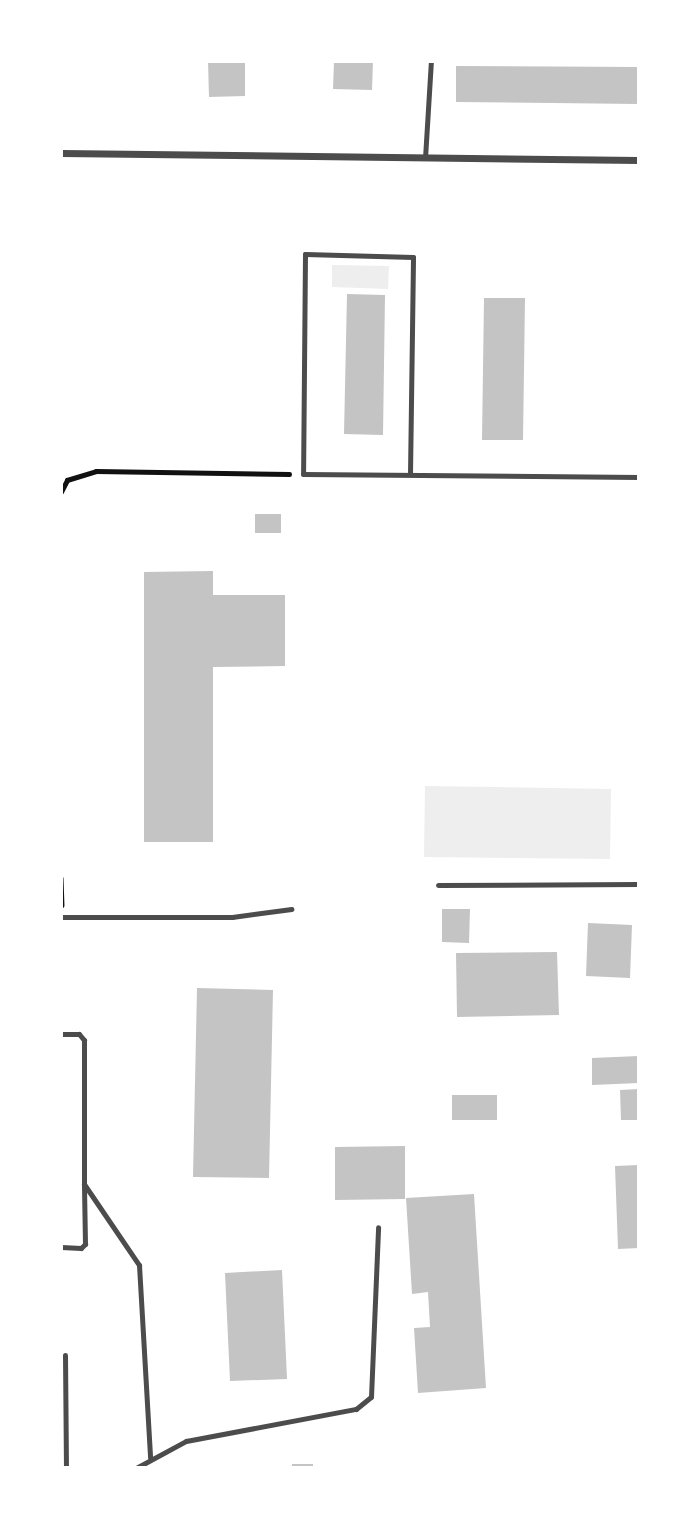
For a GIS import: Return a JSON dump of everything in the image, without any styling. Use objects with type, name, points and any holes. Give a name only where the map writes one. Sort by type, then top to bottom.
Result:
[{"type":"street","points":[[61,153],[639,160]]},
{"type":"lane","points":[[425,158],[431,61]]},
{"type":"lane","points":[[410,474],[413,257],[306,254],[303,474],[639,477]]},
{"type":"lane","points":[[438,885],[639,884]]},
{"type":"lane","points":[[62,917],[232,917],[290,909]]},
{"type":"lane","points":[[61,1034],[79,1034],[84,1040],[85,1244],[81,1248],[61,1247]]},
{"type":"lane","points":[[84,1184],[139,1265],[150,1458]]},
{"type":"lane","points":[[136,1468],[150,1458],[186,1441],[356,1409],[371,1397],[377,1227]]},
{"type":"lane","points":[[65,1355],[66,1468]]},
{"type":"path","points":[[61,492],[67,480],[96,471],[303,474]]},
{"type":"path","points":[[61,878],[62,917]]},
{"type":"shaded area","points":[[332,265],[389,266],[388,289],[332,287]]},
{"type":"shaded area","points":[[425,786],[611,789],[610,859],[424,857]]},
{"type":"building","points":[[208,61],[245,61],[245,96],[209,97]]},
{"type":"building","points":[[334,61],[373,61],[372,90],[333,89]]},
{"type":"building","points":[[456,66],[639,67],[639,104],[456,102]]},
{"type":"building","points":[[347,294],[385,295],[383,435],[344,434]]},
{"type":"building","points":[[484,298],[525,298],[523,440],[482,440]]},
{"type":"building","points":[[255,514],[281,514],[281,533],[255,533]]},
{"type":"building","points":[[213,571],[213,595],[285,595],[285,666],[213,667],[213,842],[144,842],[144,572]]},
{"type":"building","points":[[442,909],[470,909],[469,943],[442,942]]},
{"type":"building","points":[[588,923],[632,925],[630,978],[586,976]]},
{"type":"building","points":[[557,952],[559,1015],[457,1017],[456,953]]},
{"type":"building","points":[[197,988],[273,990],[269,1178],[193,1177]]},
{"type":"building","points":[[639,1056],[639,1083],[592,1085],[592,1058]]},
{"type":"building","points":[[639,1089],[639,1120],[621,1120],[620,1090]]},
{"type":"building","points":[[452,1095],[497,1095],[497,1120],[452,1120]]},
{"type":"building","points":[[405,1146],[405,1199],[335,1200],[335,1147]]},
{"type":"building","points":[[639,1165],[639,1248],[618,1249],[615,1166]]},
{"type":"building","points":[[474,1194],[486,1388],[418,1393],[414,1328],[430,1327],[428,1292],[412,1294],[406,1198]]},
{"type":"building","points":[[282,1270],[287,1379],[230,1381],[225,1273]]},
{"type":"building","points":[[292,1464],[313,1464],[313,1468],[292,1468]]}]
